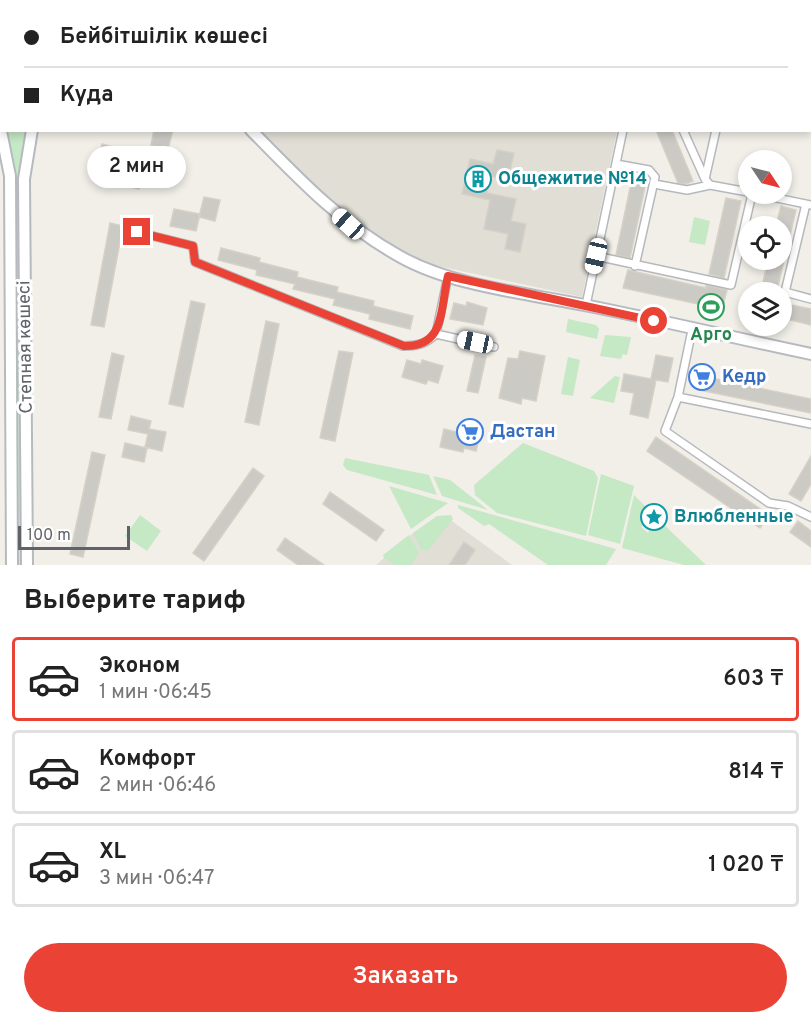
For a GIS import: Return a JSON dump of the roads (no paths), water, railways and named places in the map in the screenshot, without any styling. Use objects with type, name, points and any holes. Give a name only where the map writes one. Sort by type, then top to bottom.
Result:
[{"type":"street","name":"Степная көшесі","points":[[1,132],[10,176],[12,565]]},
{"type":"street","name":"Степная көшесі","points":[[27,565],[24,179],[32,132]]},
{"type":"street","points":[[253,132],[348,224],[401,257],[448,276],[811,354]]},
{"type":"street","points":[[586,305],[623,132]]},
{"type":"street","points":[[684,132],[707,182]]},
{"type":"street","points":[[707,182],[716,132]]},
{"type":"street","points":[[616,164],[649,170],[656,177],[635,266]]},
{"type":"street","points":[[654,184],[687,190],[707,182],[738,190]]},
{"type":"street","points":[[792,201],[809,204],[784,292],[811,299]]},
{"type":"street","points":[[596,256],[731,285],[748,204]]},
{"type":"street","points":[[137,232],[193,246],[195,262],[404,346],[416,346],[429,341],[436,334],[448,276]]},
{"type":"street","points":[[692,330],[678,397],[665,431],[769,503],[788,506],[810,516],[811,506]]},
{"type":"street","points":[[436,334],[494,347]]},
{"type":"street","points":[[678,397],[811,424]]},
{"type":"place","name":"Общежитие №14","points":[[478,179]]},
{"type":"place","name":"Арго","points":[[711,307]]},
{"type":"place","name":"Кедр","points":[[702,377]]},
{"type":"place","name":"Дастан","points":[[470,432]]},
{"type":"place","name":"Влюбленные","points":[[654,517]]}]
